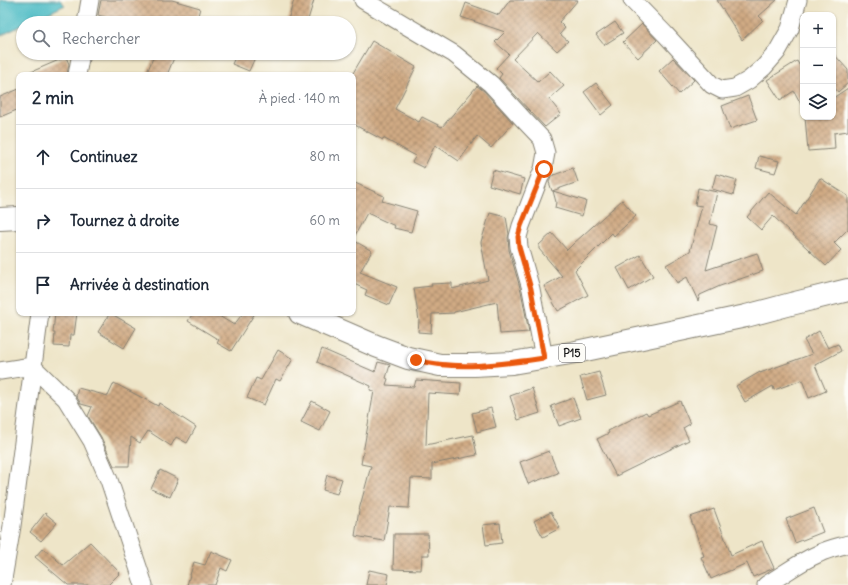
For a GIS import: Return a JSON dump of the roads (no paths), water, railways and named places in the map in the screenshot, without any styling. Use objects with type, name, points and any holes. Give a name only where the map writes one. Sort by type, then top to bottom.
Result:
[{"type":"main road","points":[[0,219],[16,218]]},
{"type":"main road","name":"P15","points":[[307,316],[408,358],[440,365],[474,365],[544,358],[596,348],[715,323],[848,290]]},
{"type":"street","points":[[87,16],[90,0]]},
{"type":"street","points":[[363,0],[454,54],[491,84],[542,139],[546,153],[544,169],[518,237],[519,247],[531,289],[544,358]]},
{"type":"street","points":[[632,0],[712,85],[722,90],[736,88],[749,80],[764,67],[777,52],[790,29],[798,0]]},
{"type":"street","points":[[78,72],[80,60]]},
{"type":"street","points":[[2,585],[6,527],[40,316]]},
{"type":"street","points":[[0,371],[32,366]]},
{"type":"street","points":[[32,366],[66,398],[92,441],[109,480],[144,585]]},
{"type":"street","points":[[766,585],[802,562],[820,553],[848,544]]},
{"type":"water","points":[[0,0],[60,0],[65,5],[42,16],[16,16],[16,28],[0,36]]}]
